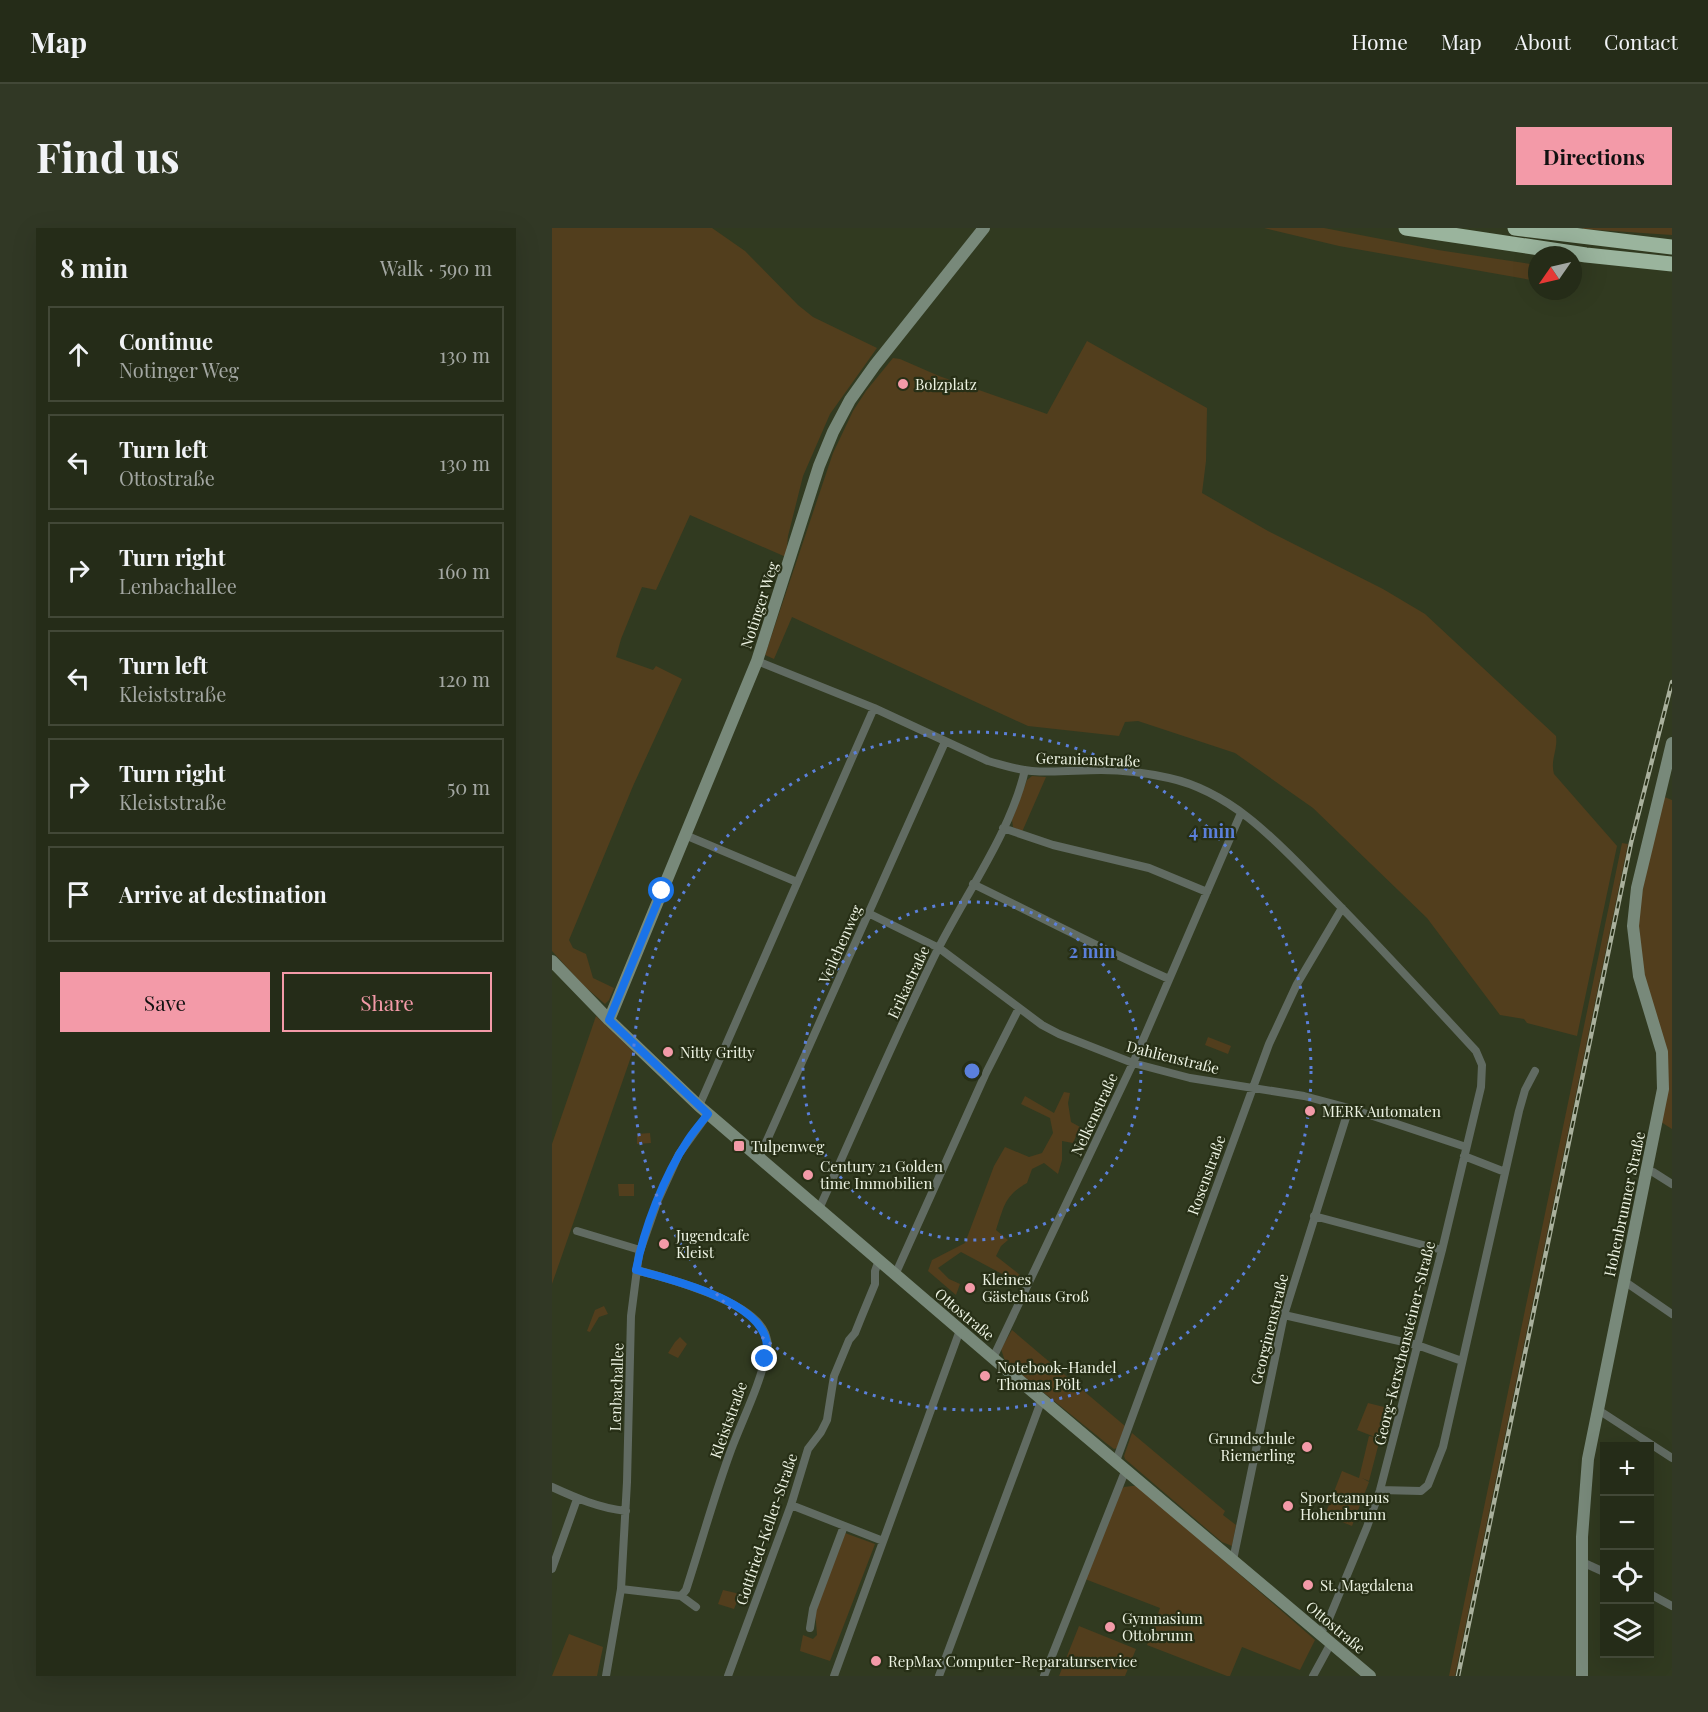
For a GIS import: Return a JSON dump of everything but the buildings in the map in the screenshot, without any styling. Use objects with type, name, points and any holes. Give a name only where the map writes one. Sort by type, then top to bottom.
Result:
[{"type":"highway","points":[[1406,228],[1586,255],[1672,264]]},
{"type":"highway","points":[[1515,228],[1672,247]]},
{"type":"street","name":"Notinger Weg","points":[[609,1020],[757,661],[819,466],[839,421],[875,365],[984,228]]},
{"type":"street","name":"Geranienstraße","points":[[757,661],[874,708],[988,761],[1025,770],[1110,771],[1170,778],[1212,794],[1258,825],[1342,908],[1476,1051]]},
{"type":"street","points":[[703,1110],[797,882],[874,708]]},
{"type":"street","name":"Veilchenweg","points":[[759,1158],[945,742]]},
{"type":"street","name":"Hohenbrunner Straße","points":[[1582,1676],[1584,1611],[1582,1562],[1586,1471],[1663,1089],[1663,1066],[1659,1040],[1639,976],[1633,926],[1637,888],[1672,743]]},
{"type":"street","name":"Erikastraße","points":[[819,1209],[939,948],[1003,828],[1022,783],[1025,770]]},
{"type":"street","name":"Nelkenstraße","points":[[993,1358],[1133,1063],[1241,813]]},
{"type":"street","points":[[1003,828],[1053,845],[1149,868],[1207,891]]},
{"type":"street","points":[[685,835],[797,882]]},
{"type":"street","points":[[974,884],[1047,919],[1094,945],[1169,979]]},
{"type":"street","name":"Rosenstraße","points":[[1044,1676],[1121,1465],[1253,1088],[1295,988],[1342,908]]},
{"type":"street","name":"Dahlienstraße","points":[[868,913],[939,948],[1042,1025],[1059,1034],[1133,1063],[1190,1078],[1304,1096],[1349,1108],[1465,1151],[1505,1172]]},
{"type":"street","name":"Ottostraße","points":[[552,961],[609,1020],[703,1110],[1371,1676]]},
{"type":"street","points":[[895,1275],[1019,1008]]},
{"type":"street","name":"Georg-Kerschensteiner-Straße","points":[[1320,1634],[1340,1595],[1380,1491],[1465,1151],[1482,1073],[1482,1065],[1476,1051]]},
{"type":"street","points":[[1380,1491],[1417,1493],[1428,1485],[1443,1447],[1505,1172],[1525,1090],[1534,1071]]},
{"type":"street","name":"Georginenstraße","points":[[1233,1560],[1284,1315],[1349,1108]]},
{"type":"street","name":"Lenbachallee","points":[[606,1676],[621,1588],[626,1511],[632,1316],[636,1270],[640,1250],[658,1200],[703,1110]]},
{"type":"street","points":[[1647,1171],[1653,1172],[1672,1184]]},
{"type":"street","points":[[1314,1216],[1442,1250]]},
{"type":"street","points":[[577,1231],[640,1250]]},
{"type":"street","name":"Gottfried-Keller-Straße","points":[[728,1676],[791,1505],[808,1449],[827,1420],[834,1376],[875,1284],[875,1271],[879,1260]]},
{"type":"street","name":"Kleiststraße","points":[[636,1270],[685,1284],[750,1314],[761,1326],[768,1346],[760,1374],[730,1453],[686,1590],[681,1596]]},
{"type":"street","points":[[1624,1281],[1672,1314]]},
{"type":"street","points":[[1284,1315],[1417,1345],[1462,1361]]},
{"type":"street","points":[[834,1676],[960,1330]]},
{"type":"street","points":[[939,1676],[1042,1399]]},
{"type":"street","points":[[1597,1411],[1604,1413],[1672,1458]]},
{"type":"street","points":[[552,1487],[577,1499],[626,1511]]},
{"type":"street","points":[[552,1569],[577,1499]]},
{"type":"street","points":[[791,1505],[883,1541]]},
{"type":"street","points":[[810,1628],[813,1609],[844,1526]]},
{"type":"street","points":[[1582,1562],[1600,1570]]},
{"type":"street","points":[[621,1588],[681,1596],[696,1607]]},
{"type":"street","points":[[1654,1596],[1672,1606]]},
{"type":"street","points":[[1313,1676],[1331,1643]]},
{"type":"shaded area","points":[[552,228],[712,228],[745,251],[798,305],[813,317],[877,348],[830,414],[803,476],[788,536],[786,557],[690,515],[656,590],[642,587],[616,657],[653,670],[656,666],[682,679],[633,786],[569,940],[573,948],[586,954],[593,978],[614,988],[605,1004],[583,985],[552,951]]},
{"type":"shaded area","points":[[1264,228],[1324,228],[1438,250],[1528,264],[1528,279],[1339,246]]},
{"type":"shaded area","points":[[1672,228],[1672,235],[1583,229]]},
{"type":"shaded area","points":[[1087,341],[1207,408],[1206,461],[1202,493],[1268,531],[1383,589],[1425,614],[1556,736],[1554,774],[1617,846],[1577,1036],[1527,1023],[1524,1019],[1500,1015],[1427,918],[1313,808],[1235,753],[1138,721],[1125,722],[1119,736],[1028,726],[792,617],[774,659],[765,655],[833,453],[853,411],[893,358],[1047,414]]},
{"type":"shaded area","points":[[1032,776],[1046,777],[1022,832],[1013,827],[1012,820],[1027,780]]},
{"type":"shaded area","points":[[1662,796],[1672,800],[1672,1129],[1661,1122],[1667,1051],[1642,970],[1638,913]]},
{"type":"shaded area","points":[[1622,843],[1628,844],[1455,1676],[1449,1676]]},
{"type":"shaded area","points":[[596,1016],[633,1051],[552,1284],[552,1144]]},
{"type":"shaded area","points":[[1208,1037],[1231,1046],[1228,1054],[1205,1045]]},
{"type":"shaded area","points":[[1064,1092],[1070,1093],[1068,1103],[1071,1122],[1080,1127],[1073,1143],[1062,1141],[1062,1160],[1058,1174],[1044,1163],[1032,1169],[1027,1183],[1009,1198],[1003,1208],[996,1230],[1008,1240],[1001,1246],[996,1256],[1024,1278],[1021,1284],[961,1252],[938,1268],[949,1279],[960,1284],[956,1295],[928,1271],[932,1260],[965,1243],[994,1166],[1005,1147],[1029,1157],[1042,1153],[1053,1133],[1050,1118],[1021,1104],[1025,1096],[1054,1113]]},
{"type":"shaded area","points":[[650,1133],[651,1143],[637,1144],[637,1134]]},
{"type":"shaded area","points":[[618,1184],[634,1184],[634,1196],[619,1196]]},
{"type":"shaded area","points":[[604,1306],[608,1314],[599,1317],[590,1332],[587,1331],[595,1310]]},
{"type":"shaded area","points":[[1012,1330],[1125,1426],[1117,1448],[1114,1449],[1106,1443],[1005,1361],[1001,1349]]},
{"type":"shaded area","points":[[680,1337],[687,1344],[678,1358],[668,1353]]},
{"type":"shaded area","points":[[735,1392],[743,1395],[733,1421],[725,1418]]},
{"type":"shaded area","points":[[1368,1403],[1388,1408],[1369,1481],[1362,1478],[1369,1482],[1352,1526],[1325,1515],[1342,1471],[1359,1478],[1369,1436],[1375,1437],[1357,1430]]},
{"type":"shaded area","points":[[1132,1433],[1225,1511],[1223,1515],[1236,1525],[1232,1546],[1222,1542],[1125,1459]]},
{"type":"shaded area","points":[[1138,1486],[1315,1640],[1300,1670],[1242,1647],[1230,1676],[1227,1676],[1147,1645],[1160,1608],[1085,1579],[1117,1494],[1124,1487]]},
{"type":"shaded area","points":[[845,1533],[875,1544],[830,1661],[800,1651],[803,1635],[813,1639],[817,1635],[815,1609]]},
{"type":"shaded area","points":[[723,1590],[740,1594],[734,1609],[718,1604]]},
{"type":"shaded area","points":[[1079,1626],[1136,1649],[1125,1676],[1059,1676]]},
{"type":"shaded area","points":[[569,1634],[603,1647],[597,1676],[552,1676]]},
{"type":"railway","points":[[1458,1676],[1631,843],[1672,682]]},
{"type":"place","name":"Bolzplatz","points":[[903,384]]},
{"type":"place","name":"Nitty Gritty","points":[[668,1052]]},
{"type":"place","name":"MERK Automaten","points":[[1310,1111]]},
{"type":"place","name":"Tulpenweg","points":[[739,1146]]},
{"type":"place","name":"Century 21 Golden time Immobilien","points":[[808,1175]]},
{"type":"place","name":"Jugendcafe Kleist","points":[[664,1244]]},
{"type":"place","name":"Kleines Gästehaus Groß","points":[[970,1288]]},
{"type":"place","name":"Notebook-Handel Thomas Pölt","points":[[985,1376]]},
{"type":"place","name":"Grundschule Riemerling","points":[[1307,1447]]},
{"type":"place","name":"Sportcampus Hohenbrunn","points":[[1288,1506]]},
{"type":"place","name":"St. Magdalena","points":[[1308,1585]]},
{"type":"place","name":"Gymnasium Ottobrunn","points":[[1110,1627]]},
{"type":"place","name":"RepMax Computer-Reparaturservice","points":[[876,1661]]},
{"type":"route","points":[[662,891],[609,1020],[708,1114],[679,1154],[666,1180],[641,1245],[636,1270],[685,1284],[750,1314],[765,1334],[768,1346],[765,1359]]}]
